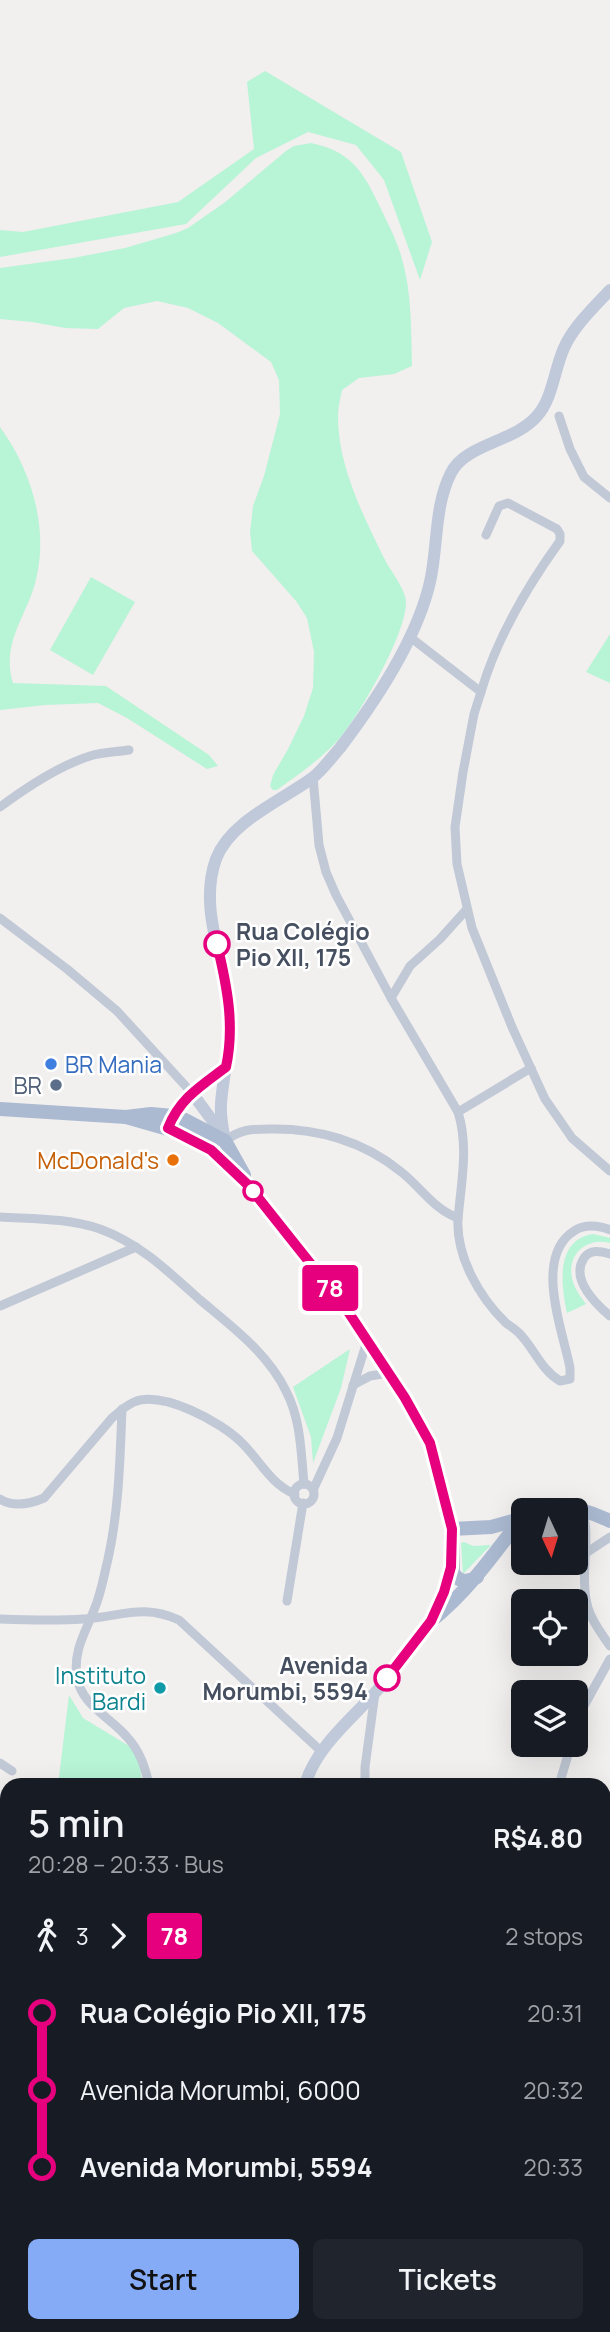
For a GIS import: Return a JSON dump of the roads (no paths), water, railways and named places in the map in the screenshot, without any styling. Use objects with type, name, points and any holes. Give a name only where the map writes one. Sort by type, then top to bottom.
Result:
[{"type":"main road","points":[[0,1110],[125,1116],[172,1125],[211,1144],[225,1141],[248,1185]]},
{"type":"main road","points":[[172,1125],[211,1150],[248,1185],[345,1307],[405,1398],[430,1443],[452,1529],[451,1567],[456,1578],[467,1581],[477,1577]]},
{"type":"main road","points":[[588,1512],[610,1521]]},
{"type":"main road","points":[[452,1529],[495,1526],[511,1522]]},
{"type":"main road","points":[[495,1526],[503,1542]]},
{"type":"main road","points":[[431,1621],[477,1577],[511,1532]]},
{"type":"street","points":[[225,1141],[221,1107],[231,1031],[230,1010],[212,921],[210,897],[216,859],[235,831],[313,777],[339,749],[369,708],[410,637],[425,602],[431,580],[444,487],[452,470],[461,460],[523,430],[539,415],[549,395],[565,345],[610,290]]},
{"type":"street","points":[[559,416],[570,449],[584,477],[610,498]]},
{"type":"street","points":[[486,536],[499,506],[508,503],[557,529],[560,541],[522,599],[499,642],[481,692],[465,760],[455,827],[457,864],[467,909],[481,952],[545,1098],[572,1138],[610,1171]]},
{"type":"street","points":[[410,637],[481,692]]},
{"type":"street","points":[[0,807],[68,765],[96,755],[129,750]]},
{"type":"street","points":[[313,777],[319,845],[326,872],[391,998],[458,1112],[462,1125],[464,1161],[458,1218],[466,1267],[505,1321],[519,1333],[541,1364],[553,1376],[564,1381],[569,1379],[570,1368],[555,1304],[553,1272],[556,1253],[562,1240],[579,1228],[594,1226],[610,1230]]},
{"type":"street","points":[[391,998],[410,966],[440,939],[467,909]]},
{"type":"street","points":[[0,918],[67,969],[117,1012],[192,1093],[215,1122],[225,1141]]},
{"type":"street","points":[[172,1125],[183,1100],[226,1067]]},
{"type":"street","points":[[458,1112],[531,1068]]},
{"type":"street","points":[[225,1141],[249,1129],[291,1128],[330,1135],[377,1154],[402,1172],[444,1212],[458,1218]]},
{"type":"street","points":[[0,1217],[75,1223],[98,1229],[135,1247],[263,1355],[292,1405],[300,1440],[303,1484]]},
{"type":"street","points":[[0,1306],[135,1247]]},
{"type":"street","points":[[610,1254],[599,1251],[586,1255],[579,1268],[581,1281],[588,1292],[610,1316]]},
{"type":"street","points":[[313,1490],[309,1485],[298,1486],[295,1494],[297,1500],[303,1503],[313,1498],[313,1490],[337,1438],[367,1341]]},
{"type":"street","points":[[353,1385],[370,1376],[388,1373]]},
{"type":"street","points":[[0,1499],[19,1504],[44,1498],[122,1409],[144,1400],[178,1406],[205,1416],[243,1444],[274,1482],[295,1494]]},
{"type":"street","points":[[122,1409],[118,1500],[95,1609],[80,1641],[77,1679],[80,1690],[94,1708],[134,1745],[142,1758],[147,1778]]},
{"type":"street","points":[[287,1601],[303,1503]]},
{"type":"street","points":[[588,1552],[610,1537]]},
{"type":"street","points":[[309,1778],[322,1752],[375,1693],[431,1621],[444,1592],[451,1567]]},
{"type":"street","points":[[585,1575],[588,1607],[610,1646]]},
{"type":"street","points":[[0,1619],[90,1618],[145,1610],[158,1611],[179,1620],[322,1752]]},
{"type":"street","points":[[588,1699],[610,1659]]},
{"type":"street","points":[[365,1778],[375,1693]]},
{"type":"street","points":[[561,1778],[567,1757]]},
{"type":"street","points":[[0,1763],[12,1771]]},
{"type":"place","name":"Rua Colégio Pio XII, 175","points":[[217,944]]},
{"type":"place","name":"BR Mania","points":[[51,1064]]},
{"type":"place","name":"BR","points":[[56,1085]]},
{"type":"place","name":"McDonald's","points":[[173,1160]]},
{"type":"place","name":"Avenida Morumbi, 5594","points":[[387,1678]]},
{"type":"place","name":"Instituto Bardi","points":[[160,1688]]}]
